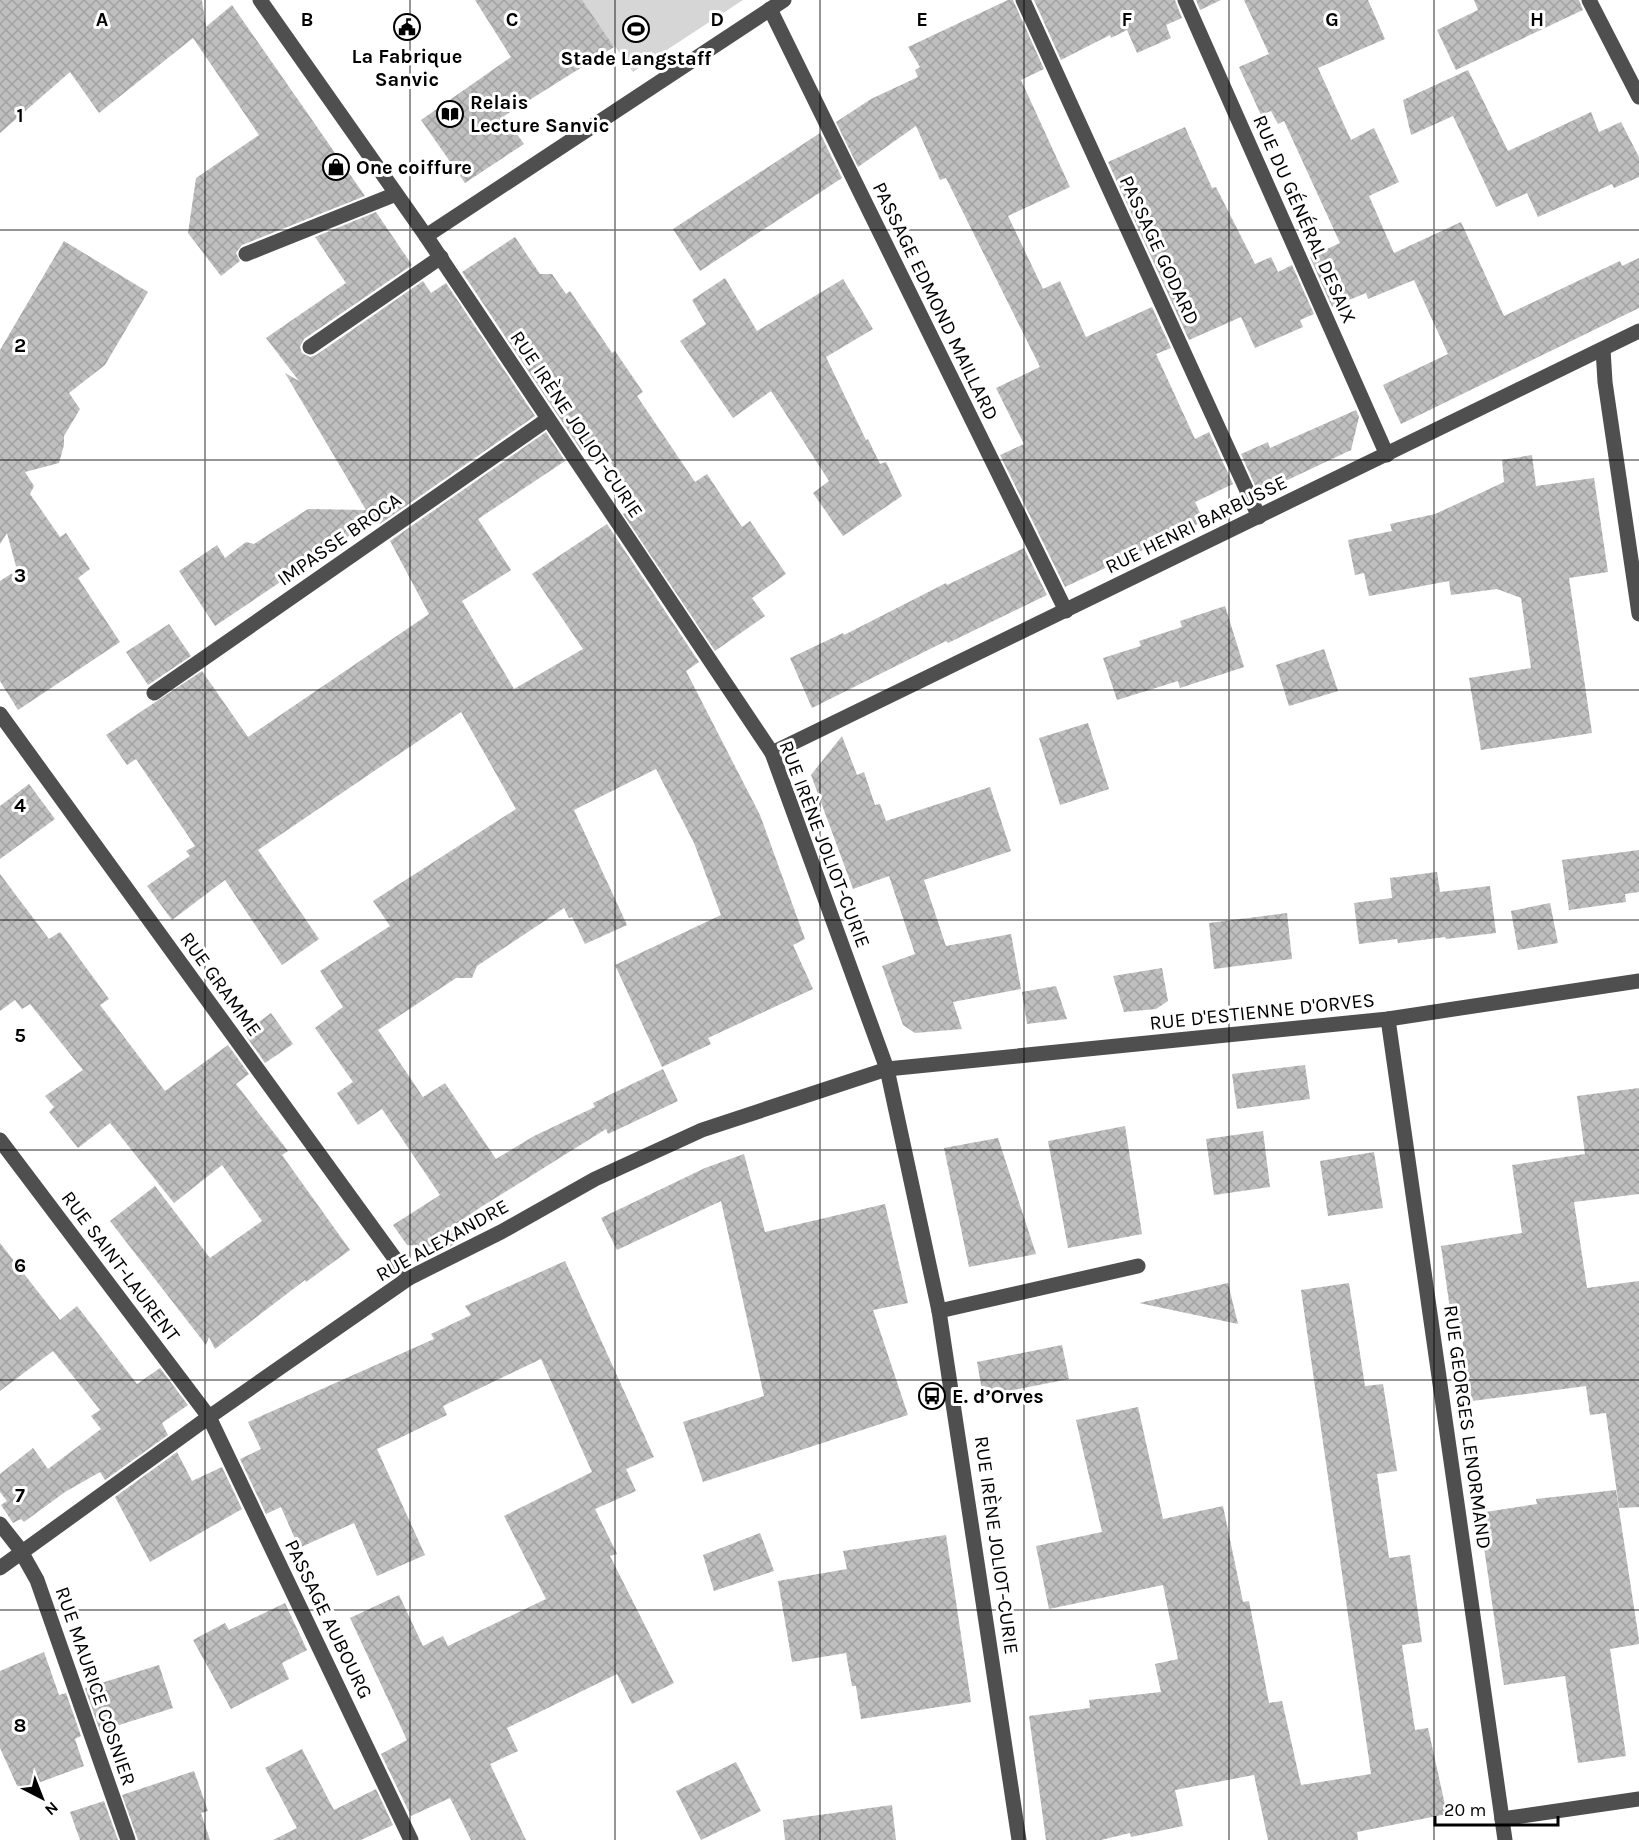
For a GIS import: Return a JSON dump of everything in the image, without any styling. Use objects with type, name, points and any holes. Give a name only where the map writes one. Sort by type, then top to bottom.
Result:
[{"type":"street","name":"RUE IRÈNE JOLIOT-CURIE","points":[[260,0],[441,257],[772,753],[887,1069],[939,1311],[1019,1840]]},
{"type":"street","points":[[426,236],[784,0]]},
{"type":"street","name":"PASSAGE GODARD","points":[[1023,0],[1259,517]]},
{"type":"street","name":"RUE DU GÉNÉRAL DESAIX","points":[[1185,0],[1387,455]]},
{"type":"street","points":[[1589,0],[1639,97]]},
{"type":"street","name":"PASSAGE EDMOND MAILLARD","points":[[770,9],[1066,611]]},
{"type":"street","points":[[246,254],[396,194]]},
{"type":"street","points":[[310,347],[441,257]]},
{"type":"street","name":"RUE HENRI BARBUSSE","points":[[772,753],[1639,332]]},
{"type":"street","points":[[1603,349],[1605,382],[1639,614]]},
{"type":"street","name":"IMPASSE BROCA","points":[[154,693],[548,419]]},
{"type":"street","name":"RUE GRAMME","points":[[0,714],[409,1278]]},
{"type":"street","name":"RUE D'ESTIENNE D'ORVES","points":[[887,1069],[1388,1019],[1639,981]]},
{"type":"street","name":"RUE GEORGES LENORMAND","points":[[1388,1019],[1505,1840]]},
{"type":"street","name":"RUE ALEXANDRE","points":[[0,1568],[20,1550],[409,1278],[501,1232],[595,1179],[702,1130],[887,1069]]},
{"type":"street","name":"RUE SAINT-LAURENT","points":[[0,1140],[209,1417]]},
{"type":"street","points":[[939,1311],[1138,1266]]},
{"type":"street","name":"PASSAGE AUBOURG","points":[[209,1417],[411,1840]]},
{"type":"street","name":"RUE MAURICE COSNIER","points":[[0,1524],[20,1550],[37,1580],[128,1840]]},
{"type":"street","points":[[1502,1819],[1639,1799]]},
{"type":"shaded area","name":"Stade Langstaff","points":[[557,0],[743,0],[633,72],[614,45],[593,59]]},
{"type":"building","points":[[0,0],[202,0],[206,27],[232,5],[365,196],[242,245],[236,253],[240,261],[221,276],[188,233],[196,178],[259,135],[193,38],[99,113],[70,72],[0,133]]},
{"type":"building","points":[[475,0],[582,0],[614,47],[504,116],[524,144],[465,183],[421,120],[511,57]]},
{"type":"building","points":[[1008,0],[1013,0],[1044,69],[1021,80],[1070,187],[1008,216],[1043,289],[1060,281],[1086,337],[1152,307],[1171,348],[1156,354],[1195,439],[1209,432],[1233,484],[1195,502],[1204,521],[1065,587],[1000,455],[1024,444],[996,388],[1040,367],[946,178],[940,180],[916,126],[858,167],[836,122],[871,99],[918,77],[915,70],[920,67],[908,47]]},
{"type":"building","points":[[1034,0],[1175,0],[1182,18],[1166,25],[1171,38],[1137,53],[1127,30],[1111,38],[1110,35],[1061,60]]},
{"type":"building","points":[[1196,0],[1221,0],[1200,10]]},
{"type":"building","points":[[1244,0],[1368,0],[1385,39],[1318,68],[1351,140],[1374,128],[1399,182],[1369,196],[1394,253],[1461,222],[1504,316],[1620,261],[1622,266],[1639,258],[1639,308],[1401,424],[1383,385],[1448,354],[1414,280],[1368,299],[1366,293],[1332,307],[1310,257],[1340,243],[1284,121],[1278,124],[1271,111],[1261,115],[1239,67],[1269,54]]},
{"type":"building","points":[[1474,0],[1579,0],[1583,10],[1456,70],[1437,30],[1478,10]]},
{"type":"building","points":[[1468,70],[1508,151],[1591,112],[1599,132],[1621,122],[1639,157],[1639,177],[1614,188],[1612,184],[1538,217],[1527,193],[1496,207],[1453,116],[1411,135],[1403,100]]},
{"type":"building","points":[[1185,127],[1212,188],[1216,187],[1255,264],[1271,257],[1278,272],[1292,265],[1314,314],[1300,320],[1303,327],[1255,348],[1241,317],[1189,340],[1108,162]]},
{"type":"building","points":[[820,133],[842,178],[700,271],[673,229]]},
{"type":"building","points":[[376,212],[412,265],[304,339],[300,347],[302,353],[310,357],[316,355],[423,281],[431,293],[446,283],[535,416],[380,524],[377,517],[215,626],[179,571],[217,545],[225,558],[246,542],[254,544],[308,509],[366,510],[285,373],[299,381],[266,338],[346,283],[315,237]]},
{"type":"building","points":[[515,237],[540,274],[552,274],[566,294],[570,291],[612,353],[615,351],[643,392],[637,396],[695,482],[707,474],[742,527],[750,521],[786,574],[752,598],[765,616],[715,651],[623,514],[639,503],[595,440],[581,450],[462,272]]},
{"type":"building","points":[[64,241],[148,292],[105,365],[69,393],[80,409],[64,436],[59,463],[25,472],[34,486],[30,494],[60,537],[66,533],[90,569],[78,578],[120,642],[18,710],[0,681],[0,581],[17,570],[7,533],[0,544],[0,350]]},
{"type":"building","points":[[725,278],[757,331],[843,279],[873,329],[826,357],[866,440],[868,439],[880,464],[886,462],[902,496],[843,536],[813,493],[829,481],[771,391],[733,418],[680,341],[706,324],[692,300]]},
{"type":"building","points":[[1356,410],[1359,417],[1351,450],[1262,492],[1257,490],[1241,454],[1268,442],[1270,448]]},
{"type":"building","points":[[546,432],[565,461],[478,519],[511,570],[462,601],[514,689],[583,649],[532,574],[607,524],[699,662],[686,671],[760,815],[805,939],[793,945],[813,989],[708,1038],[711,1044],[662,1067],[615,965],[721,915],[694,843],[656,769],[574,810],[627,925],[585,944],[572,917],[569,918],[564,908],[477,966],[472,978],[456,978],[378,1030],[423,1097],[445,1083],[496,1159],[534,1136],[595,1107],[593,1103],[663,1069],[678,1101],[608,1134],[606,1129],[481,1207],[450,1228],[458,1242],[448,1248],[407,1245],[393,1225],[440,1195],[382,1109],[358,1125],[337,1093],[353,1082],[315,1028],[343,1007],[320,971],[390,926],[373,901],[516,809],[461,712],[258,850],[319,939],[282,965],[225,880],[172,920],[147,886],[190,856],[186,851],[195,846],[136,759],[127,765],[106,735],[202,671],[248,737],[429,614],[390,541]]},
{"type":"building","points":[[1532,455],[1536,486],[1594,478],[1608,572],[1569,578],[1592,733],[1481,750],[1469,678],[1531,668],[1521,598],[1497,589],[1451,595],[1449,581],[1369,596],[1364,573],[1355,575],[1348,540],[1392,531],[1390,524],[1435,514],[1472,497],[1504,482],[1502,460]]},
{"type":"building","points":[[1024,548],[1047,595],[948,643],[946,641],[812,708],[790,658],[843,633],[844,635],[946,583],[947,585]]},
{"type":"building","points":[[1225,606],[1244,667],[1180,688],[1178,681],[1117,700],[1103,658],[1141,646],[1139,641],[1182,627],[1180,621]]},
{"type":"building","points":[[169,624],[191,656],[148,685],[126,652]]},
{"type":"building","points":[[1324,649],[1338,691],[1289,706],[1276,665]]},
{"type":"building","points":[[1088,723],[1109,789],[1060,805],[1039,738]]},
{"type":"building","points":[[842,736],[857,775],[864,772],[875,805],[880,804],[886,821],[990,787],[1011,851],[924,880],[946,946],[1011,934],[1021,989],[953,1002],[962,1029],[915,1033],[903,1025],[882,966],[915,954],[889,876],[853,889],[811,775]]},
{"type":"building","points":[[29,784],[55,819],[0,859],[0,806]]},
{"type":"building","points":[[1639,850],[1639,892],[1625,894],[1626,902],[1569,910],[1562,860]]},
{"type":"building","points":[[1437,872],[1440,892],[1490,886],[1496,933],[1398,943],[1397,939],[1359,944],[1354,903],[1392,898],[1390,878]]},
{"type":"building","points":[[0,874],[49,939],[60,932],[109,999],[100,1005],[165,1091],[228,1045],[249,1074],[236,1084],[288,1151],[282,1155],[350,1250],[306,1282],[305,1280],[215,1349],[209,1337],[206,1345],[110,1221],[155,1186],[210,1258],[262,1221],[222,1165],[174,1203],[110,1123],[78,1148],[49,1112],[54,1107],[45,1096],[83,1070],[30,1004],[22,1009],[15,1000],[0,1011]]},
{"type":"building","points":[[1550,903],[1558,943],[1518,950],[1511,911]]},
{"type":"building","points":[[1287,913],[1292,959],[1214,969],[1209,923]]},
{"type":"building","points":[[1162,968],[1168,1001],[1156,1009],[1124,1012],[1113,976]]},
{"type":"building","points":[[1056,986],[1067,1019],[1027,1024],[1022,992]]},
{"type":"building","points":[[271,1013],[293,1044],[265,1063],[244,1033]]},
{"type":"building","points":[[1305,1065],[1310,1099],[1237,1109],[1232,1074]]},
{"type":"building","points":[[1639,1088],[1639,1194],[1574,1202],[1587,1288],[1639,1281],[1639,1507],[1619,1508],[1606,1413],[1590,1415],[1586,1386],[1472,1401],[1457,1308],[1450,1309],[1441,1246],[1522,1233],[1512,1165],[1585,1154],[1577,1096]]},
{"type":"building","points":[[1125,1126],[1142,1234],[1068,1248],[1048,1141]]},
{"type":"building","points":[[1263,1131],[1270,1187],[1214,1195],[1206,1139]]},
{"type":"building","points":[[998,1138],[1036,1254],[969,1267],[944,1148]]},
{"type":"building","points":[[1374,1152],[1383,1208],[1328,1216],[1320,1161]]},
{"type":"building","points":[[744,1154],[765,1232],[885,1204],[908,1303],[873,1310],[908,1415],[703,1482],[683,1422],[764,1396],[721,1201],[617,1250],[601,1218],[705,1168]]},
{"type":"building","points":[[0,1243],[60,1320],[77,1306],[137,1384],[160,1368],[188,1405],[162,1423],[168,1435],[105,1480],[100,1472],[65,1492],[24,1522],[21,1519],[13,1523],[1,1505],[7,1501],[0,1492],[0,1474],[33,1448],[48,1469],[101,1429],[91,1416],[100,1410],[53,1351],[0,1391]]},
{"type":"building","points":[[565,1261],[654,1457],[626,1469],[636,1491],[595,1509],[617,1554],[610,1556],[674,1683],[632,1704],[617,1674],[507,1728],[518,1751],[490,1764],[526,1840],[471,1840],[450,1798],[411,1816],[381,1754],[407,1740],[350,1618],[399,1595],[423,1646],[443,1636],[448,1646],[546,1599],[504,1516],[592,1472],[541,1359],[443,1406],[447,1415],[377,1449],[425,1555],[377,1576],[354,1523],[299,1548],[281,1507],[266,1514],[240,1459],[261,1449],[248,1422],[434,1339],[431,1334],[471,1315],[465,1306]]},
{"type":"building","points":[[1228,1283],[1238,1324],[1139,1303]]},
{"type":"building","points":[[1349,1283],[1365,1386],[1383,1384],[1397,1471],[1377,1474],[1389,1558],[1410,1555],[1422,1642],[1402,1645],[1415,1730],[1428,1728],[1447,1814],[1357,1832],[1358,1840],[1268,1840],[1254,1775],[1175,1790],[1183,1826],[1131,1837],[1130,1833],[1101,1840],[1046,1840],[1029,1716],[1090,1708],[1089,1700],[1161,1692],[1155,1664],[1178,1659],[1163,1585],[1049,1609],[1036,1546],[1102,1532],[1076,1420],[1138,1407],[1163,1519],[1223,1506],[1243,1602],[1249,1601],[1269,1703],[1282,1701],[1301,1785],[1371,1774],[1301,1290]]},
{"type":"building","points":[[1062,1345],[1069,1379],[983,1396],[977,1362]]},
{"type":"building","points":[[177,1452],[192,1481],[222,1467],[242,1509],[150,1562],[115,1497]]},
{"type":"building","points":[[1616,1490],[1639,1640],[1639,1644],[1610,1649],[1626,1756],[1578,1763],[1565,1676],[1504,1685],[1479,1513],[1537,1504],[1536,1499]]},
{"type":"building","points":[[760,1533],[774,1571],[714,1591],[703,1555]]},
{"type":"building","points":[[946,1535],[971,1702],[861,1719],[856,1686],[852,1686],[846,1653],[792,1662],[778,1581],[847,1569],[843,1551]]},
{"type":"building","points":[[285,1603],[307,1650],[282,1663],[289,1679],[231,1709],[193,1640],[225,1623],[229,1630]]},
{"type":"building","points":[[44,1652],[59,1695],[66,1693],[81,1736],[75,1739],[84,1766],[19,1790],[0,1748],[0,1671]]},
{"type":"building","points":[[159,1665],[173,1708],[100,1731],[85,1688]]},
{"type":"building","points":[[302,1749],[334,1810],[376,1789],[393,1825],[361,1840],[273,1840],[297,1828],[265,1768]]},
{"type":"building","points":[[736,1762],[761,1811],[701,1840],[676,1791]]},
{"type":"building","points":[[194,1771],[208,1811],[201,1813],[210,1840],[138,1840],[122,1795]]},
{"type":"building","points":[[104,1801],[118,1840],[80,1840],[70,1812]]},
{"type":"building","points":[[892,1805],[896,1840],[785,1840],[783,1820]]},
{"type":"place","name":"La Fabrique Sanvic","points":[[407,27]]},
{"type":"place","name":"Stade Langstaff","points":[[636,29]]},
{"type":"place","name":"Relais Lecture Sanvic","points":[[450,114]]},
{"type":"place","name":"One coiffure","points":[[336,167]]},
{"type":"place","name":"E. d’Orves","points":[[932,1396]]}]
